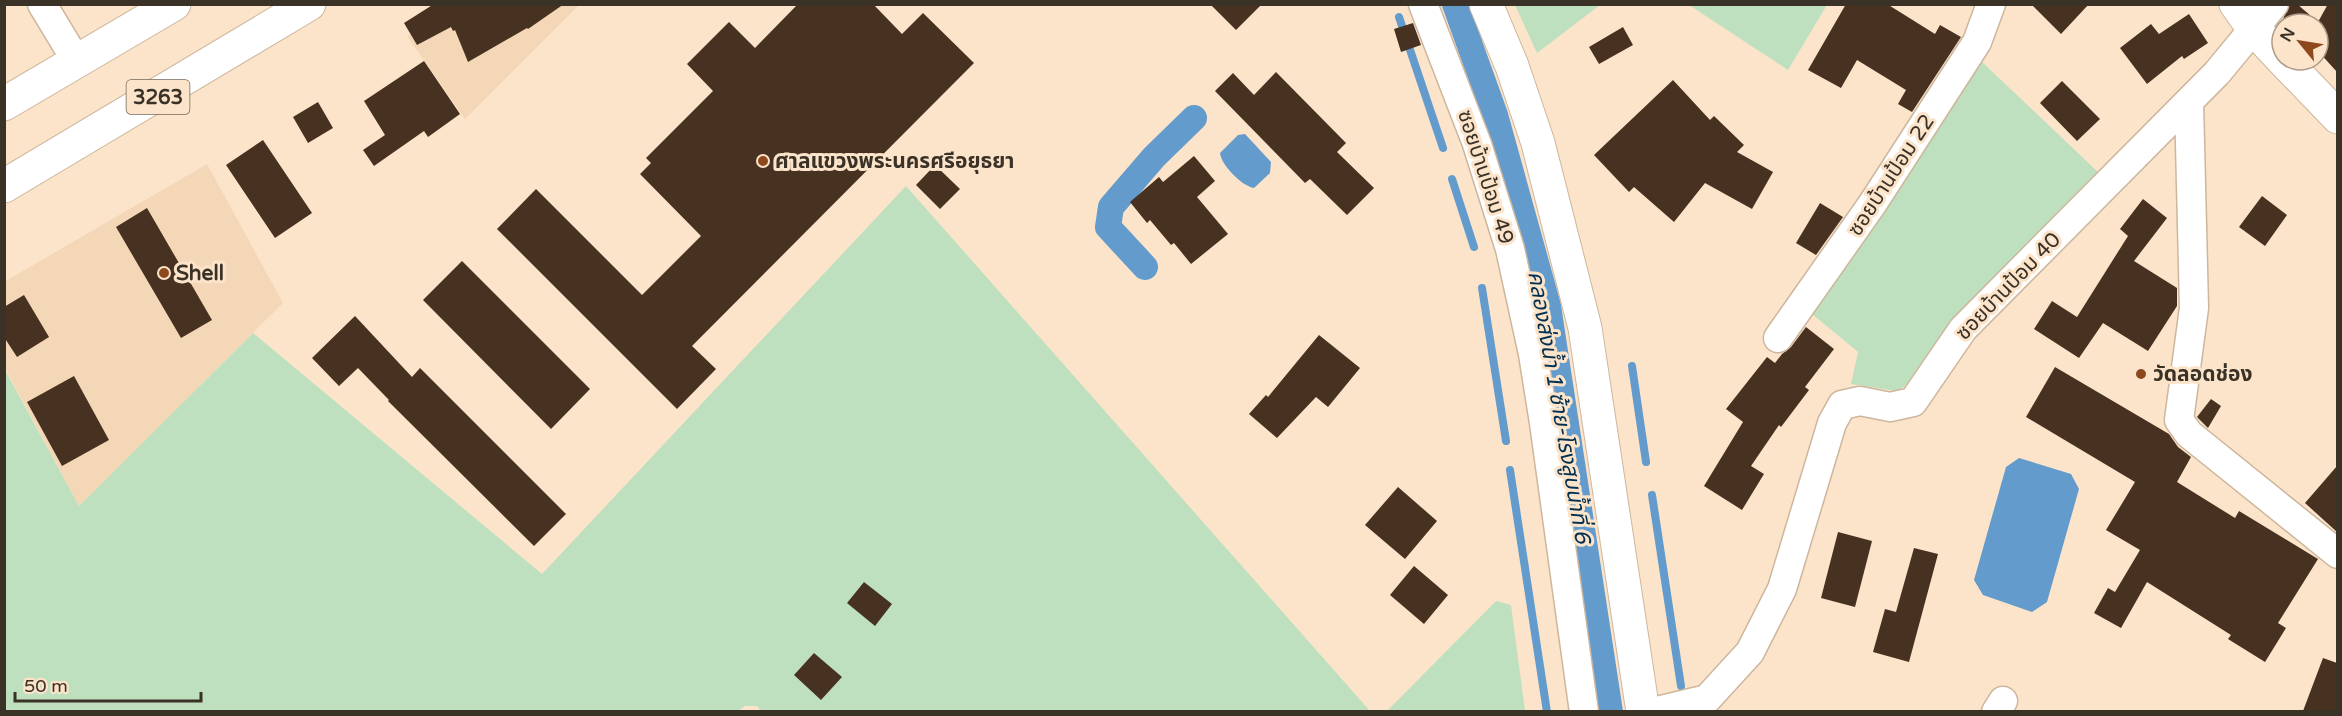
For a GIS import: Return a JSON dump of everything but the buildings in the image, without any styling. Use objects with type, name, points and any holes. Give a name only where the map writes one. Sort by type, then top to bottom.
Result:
[{"type":"main road","points":[[4,104],[174,4]]},
{"type":"main road","name":"3263","points":[[4,186],[309,4]]},
{"type":"main road","points":[[1486,4],[1512,66],[1538,143],[1585,328],[1643,711]]},
{"type":"main road","points":[[2254,12],[2270,38]]},
{"type":"main road","points":[[2295,72],[2337,117]]},
{"type":"street","points":[[42,4],[77,62]]},
{"type":"street","name":"ซอยบ้านป้อม 49","points":[[1423,4],[1477,144],[1510,249],[1533,354],[1584,711]]},
{"type":"street","name":"ซอยบ้านป้อม 22","points":[[1778,338],[1874,203],[1977,42],[1991,4]]},
{"type":"street","name":"ซอยบ้านป้อม 40","points":[[1652,711],[1708,705],[1750,652],[1782,589],[1832,423],[1842,405],[1860,401],[1890,407],[1913,402],[1963,329],[2217,74],[2254,12]]},
{"type":"street","points":[[2189,102],[2194,308],[2179,420],[2189,434],[2337,554]]},
{"type":"shaded area","points":[[457,5],[579,5],[465,119],[407,36]]},
{"type":"shaded area","points":[[207,164],[283,303],[79,506],[5,368],[4,282]]},
{"type":"green space","points":[[1515,5],[1600,5],[1537,53]]},
{"type":"green space","points":[[1689,5],[1827,5],[1788,70]]},
{"type":"green space","points":[[1979,59],[2099,173],[1913,381],[1897,391],[1851,384],[1858,352],[1812,314]]},
{"type":"green space","points":[[906,186],[1370,711],[762,712],[757,706],[745,706],[736,712],[5,711],[4,368],[79,506],[253,333],[542,574]]},
{"type":"green space","points":[[1496,601],[1511,605],[1525,711],[1387,711]]},
{"type":"water","points":[[1245,134],[1271,162],[1270,173],[1254,188],[1233,174],[1224,163],[1220,153],[1238,135]]},
{"type":"water","points":[[2019,458],[2071,474],[2079,489],[2047,602],[2032,612],[1983,595],[1974,580],[2006,467]]},
{"type":"waterway","name":"คลองส่งน้ำ 1 ซ้าย-โรงสูบน้ำที่ 6","points":[[1455,4],[1495,115],[1548,306],[1610,712]]},
{"type":"waterway","points":[[1399,17],[1443,148]]},
{"type":"waterway","points":[[1145,267],[1108,227],[1111,207],[1154,157],[1194,118]]},
{"type":"waterway","points":[[1452,179],[1474,247]]},
{"type":"waterway","points":[[1482,288],[1506,441]]},
{"type":"waterway","points":[[1632,366],[1646,462]]},
{"type":"waterway","points":[[1510,470],[1547,712]]},
{"type":"waterway","points":[[1652,495],[1681,686]]},
{"type":"place","name":"ศาลแขวงพระนครศรีอยุธยา","points":[[763,161]]},
{"type":"place","name":"Shell","points":[[164,273]]},
{"type":"place","name":"วัดลอดช่อง","points":[[2141,374]]}]
